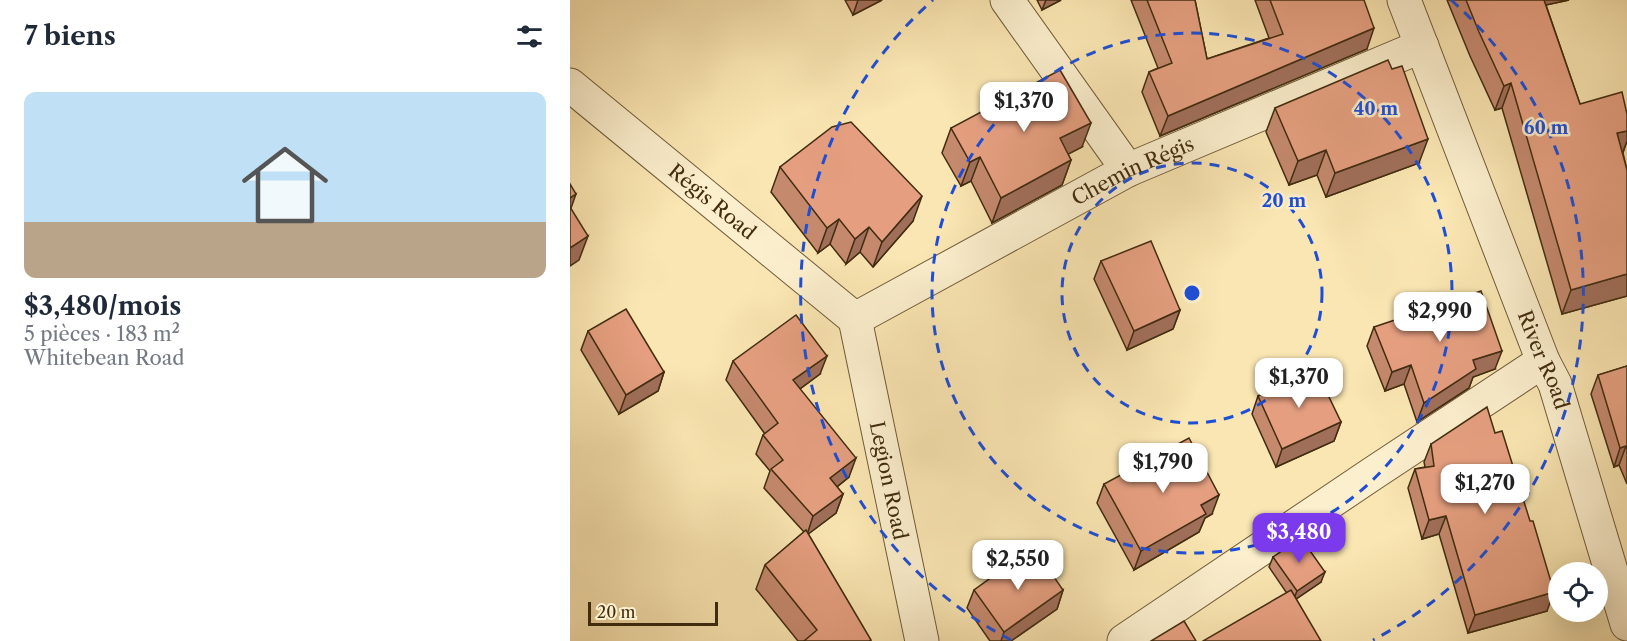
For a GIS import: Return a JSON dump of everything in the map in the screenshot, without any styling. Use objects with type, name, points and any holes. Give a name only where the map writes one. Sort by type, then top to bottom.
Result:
[{"type":"street","points":[[1007,0],[1128,170]]},
{"type":"street","name":"River Road","points":[[1404,0],[1544,361],[1555,384],[1627,624]]},
{"type":"street","name":"Chemin Régis","points":[[855,319],[1128,170],[1422,46]]},
{"type":"street","name":"Régis Road","points":[[570,85],[855,319]]},
{"type":"street","name":"Legion Road","points":[[855,319],[922,641]]},
{"type":"street","points":[[1124,641],[1371,474],[1544,361]]},
{"type":"building","points":[[1147,0],[1195,0],[1207,59],[1283,34],[1270,0],[1364,0],[1374,28],[1168,116],[1149,72],[1172,63]]},
{"type":"building","points":[[1466,0],[1544,0],[1580,104],[1622,92],[1627,114],[1627,131],[1617,133],[1627,170],[1627,274],[1571,290],[1511,83],[1504,86]]},
{"type":"building","points":[[1388,60],[1392,69],[1402,66],[1428,139],[1335,173],[1326,150],[1298,161],[1275,108]]},
{"type":"building","points":[[1060,70],[1091,123],[1060,138],[1071,160],[1001,198],[980,157],[970,162],[951,128]]},
{"type":"building","points":[[851,122],[922,196],[882,242],[869,227],[855,239],[839,219],[827,228],[780,167],[832,127]]},
{"type":"building","points":[[570,184],[576,194],[570,198]]},
{"type":"building","points":[[570,207],[588,236],[570,248]]},
{"type":"building","points":[[1151,241],[1180,310],[1134,331],[1101,261]]},
{"type":"building","points":[[1481,291],[1502,351],[1473,360],[1476,369],[1424,403],[1411,365],[1392,372],[1374,327]]},
{"type":"building","points":[[626,309],[664,372],[626,395],[588,331]]},
{"type":"building","points":[[796,315],[827,356],[793,380],[856,458],[830,478],[843,494],[813,516],[771,469],[783,460],[763,435],[778,423],[733,361]]},
{"type":"building","points":[[1627,366],[1627,449],[1626,446],[1620,448],[1598,375]]},
{"type":"building","points":[[1316,370],[1341,422],[1282,449],[1258,396]]},
{"type":"building","points":[[1487,407],[1495,433],[1502,431],[1530,521],[1533,521],[1548,572],[1548,594],[1475,615],[1446,516],[1429,520],[1415,469],[1434,466],[1431,444]]},
{"type":"building","points":[[1189,438],[1219,495],[1201,505],[1206,514],[1141,551],[1104,484]]},
{"type":"building","points":[[806,530],[871,640],[804,641],[817,630],[765,565]]},
{"type":"building","points":[[1301,538],[1325,572],[1297,591],[1273,557]]},
{"type":"building","points":[[1028,551],[1036,565],[1043,561],[1063,590],[1004,632],[974,590]]},
{"type":"building","points":[[1291,590],[1321,641],[1203,641]]},
{"type":"building","points":[[1184,621],[1196,641],[1151,641]]}]
